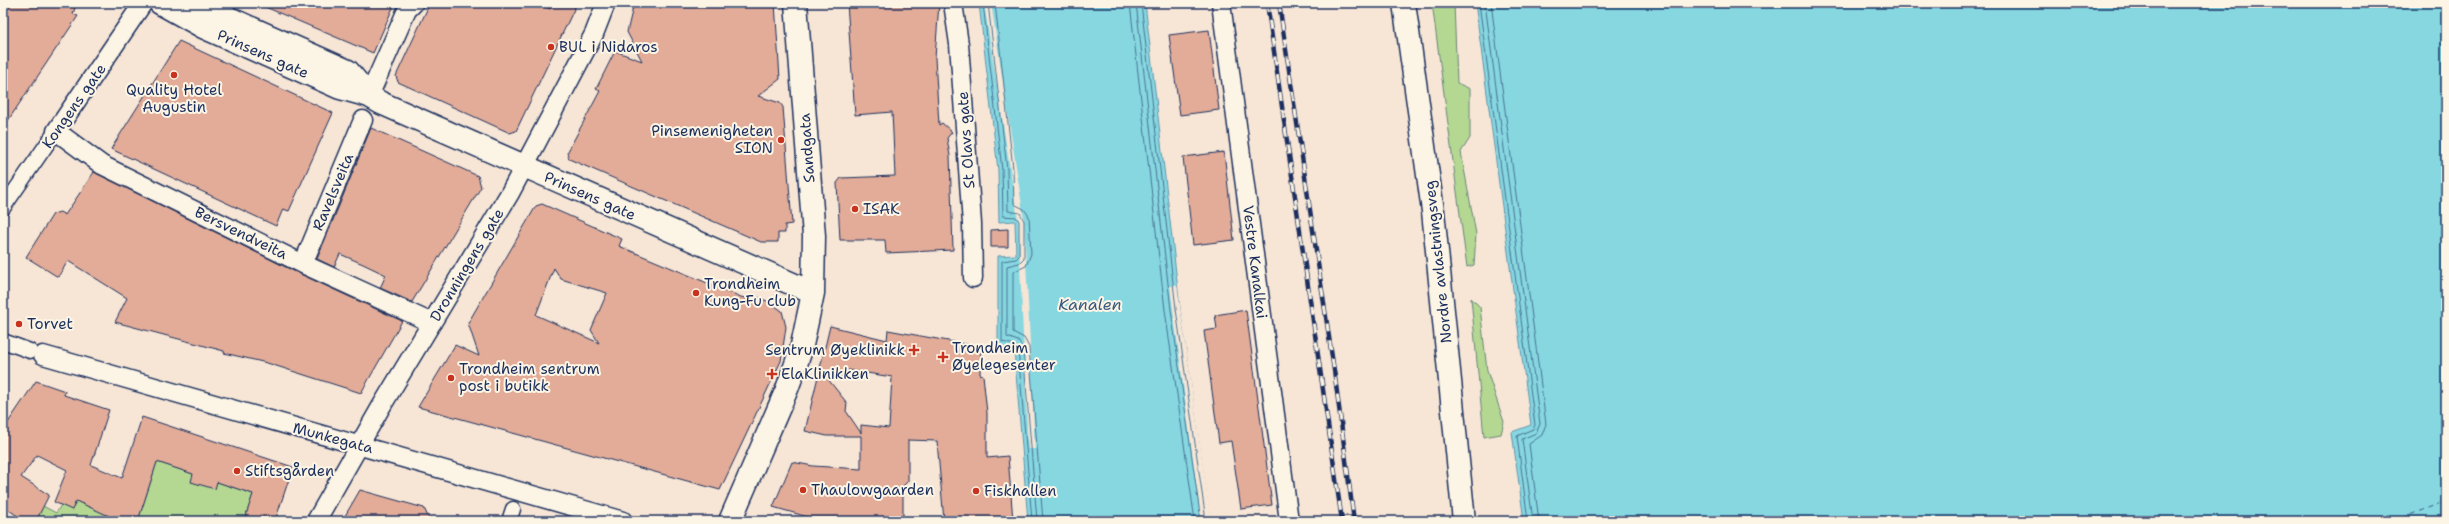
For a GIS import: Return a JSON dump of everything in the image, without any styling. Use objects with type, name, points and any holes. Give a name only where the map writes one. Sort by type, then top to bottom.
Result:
[{"type":"main road","name":"Prinsens gate","points":[[160,3],[203,27],[340,88],[369,96],[381,103],[524,167],[813,293]]},
{"type":"main road","name":"Prinsens gate","points":[[195,3],[348,71],[369,96]]},
{"type":"main road","name":"Sandgata","points":[[730,521],[787,388],[801,350],[813,293],[814,236],[796,3]]},
{"type":"main road","name":"Nordre avlastningsveg","points":[[1404,3],[1434,211],[1464,521]]},
{"type":"street","name":"Kongens gate","points":[[3,208],[143,3]]},
{"type":"street","points":[[369,96],[407,10],[414,3]]},
{"type":"street","name":"Dronningens gate","points":[[316,521],[507,200],[594,34],[606,3]]},
{"type":"street","name":"St Olavs gate","points":[[953,3],[959,44],[972,224],[973,278]]},
{"type":"street","name":"Vestre Kanalkai","points":[[1221,3],[1289,521]]},
{"type":"street","name":"Ravelsveita","points":[[303,264],[363,120]]},
{"type":"street","name":"Bersvendveita","points":[[56,131],[102,165],[303,264],[432,324]]},
{"type":"street","name":"Munkegata","points":[[3,341],[37,353],[623,521]]},
{"type":"green space","points":[[1432,3],[1454,3],[1457,83],[1470,89],[1470,138],[1461,152],[1476,234],[1474,265],[1467,267]]},
{"type":"green space","points":[[1471,298],[1480,307],[1487,371],[1504,422],[1501,434],[1484,437]]},
{"type":"green space","points":[[157,462],[253,494],[244,521],[138,521]]},
{"type":"green space","points":[[119,485],[107,521],[36,521],[43,506],[56,513],[61,505],[73,509],[76,501],[91,507]]},
{"type":"water","name":"Kanalen","points":[[979,3],[1145,3],[1180,308],[1210,521],[1028,521],[1014,349],[998,348],[998,256],[1016,255],[1015,221],[999,222],[998,170]]},
{"type":"water","points":[[1475,3],[2446,3],[2446,521],[1524,521],[1512,432],[1531,425]]},
{"type":"pier","points":[[984,3],[991,3],[1024,219],[1035,449],[1028,449],[1018,220]]},
{"type":"pier","points":[[1177,285],[1211,521],[1201,521],[1170,286]]},
{"type":"building","points":[[3,3],[62,3],[75,8],[73,14],[78,16],[3,128]]},
{"type":"building","points":[[256,3],[395,3],[373,53]]},
{"type":"building","points":[[430,3],[536,3],[550,9],[553,3],[577,3],[516,131],[510,133],[398,82],[396,76]]},
{"type":"building","points":[[634,3],[775,3],[780,79],[758,96],[780,103],[783,107],[792,224],[785,225],[785,233],[778,233],[778,242],[761,242],[569,159],[567,153],[600,91],[596,89],[615,51],[642,61],[627,32]]},
{"type":"building","points":[[847,3],[939,3],[935,58],[939,125],[942,123],[952,132],[947,138],[950,156],[953,250],[886,253],[885,240],[840,240],[837,183],[841,178],[895,176],[892,112],[855,115]]},
{"type":"building","points":[[1209,30],[1219,110],[1180,115],[1169,35]]},
{"type":"building","points":[[179,41],[333,113],[289,211],[283,209],[276,226],[111,149]]},
{"type":"building","points":[[371,128],[478,176],[481,187],[412,302],[380,288],[386,275],[363,264],[340,254],[334,267],[317,259]]},
{"type":"building","points":[[1224,152],[1234,240],[1193,245],[1183,157]]},
{"type":"building","points":[[94,172],[298,273],[402,321],[361,393],[267,363],[224,353],[224,351],[115,322],[127,298],[68,261],[58,277],[26,257],[53,214],[60,212],[65,215]]},
{"type":"building","points":[[542,204],[622,239],[619,246],[741,297],[756,301],[758,297],[771,303],[782,311],[786,327],[781,361],[720,490],[418,407],[455,345],[479,356],[468,323],[536,206]],"holes":[[[554,268],[561,279],[607,293],[591,330],[599,343],[536,315]]]},
{"type":"building","points":[[1008,229],[1008,247],[991,247],[991,230]]},
{"type":"building","points":[[1246,310],[1272,505],[1241,509],[1231,441],[1219,443],[1204,331],[1217,329],[1215,315]]},
{"type":"building","points":[[830,326],[887,340],[888,330],[981,347],[980,374],[983,375],[987,413],[987,458],[1008,456],[1013,521],[944,521],[937,441],[908,440],[908,481],[903,486],[903,521],[822,521],[773,507],[792,462],[813,466],[861,469],[861,436],[827,436],[805,431]],"holes":[[[848,370],[892,377],[889,428],[861,425],[861,433],[846,411],[847,403],[823,373],[847,378]]]},
{"type":"building","points":[[36,381],[65,391],[64,395],[109,410],[91,465],[122,478],[142,417],[293,467],[275,521],[244,521],[253,494],[217,482],[215,489],[191,482],[193,474],[157,462],[138,521],[108,521],[109,516],[76,501],[72,510],[54,502],[67,470],[37,455],[21,477],[49,495],[36,521],[25,521],[3,506],[3,430]]},
{"type":"building","points":[[360,490],[424,508],[430,521],[342,521]]},
{"type":"ferry route","points":[[2394,521],[2446,501]]},
{"type":"railway","points":[[1267,3],[1342,521]]},
{"type":"railway","points":[[1279,3],[1335,377],[1354,521]]},
{"type":"place","name":"BUL i Nidaros","points":[[551,47]]},
{"type":"place","name":"Quality Hotel Augustin","points":[[174,75]]},
{"type":"place","name":"Pinsemenigheten SION","points":[[781,140]]},
{"type":"place","name":"ISAK","points":[[855,209]]},
{"type":"place","name":"Trondheim Kung-Fu club","points":[[696,293]]},
{"type":"place","name":"Torvet","points":[[19,324]]},
{"type":"place","name":"Sentrum Øyeklinikk","points":[[914,350]]},
{"type":"place","name":"Trondheim Øyelegesenter","points":[[943,357]]},
{"type":"place","name":"ElaKlinikken","points":[[772,374]]},
{"type":"place","name":"Trondheim sentrum post i butikk","points":[[451,378]]},
{"type":"place","name":"Stiftsgården","points":[[237,471]]},
{"type":"place","name":"Thaulowgaarden","points":[[803,490]]},
{"type":"place","name":"Fiskhallen","points":[[976,491]]}]
